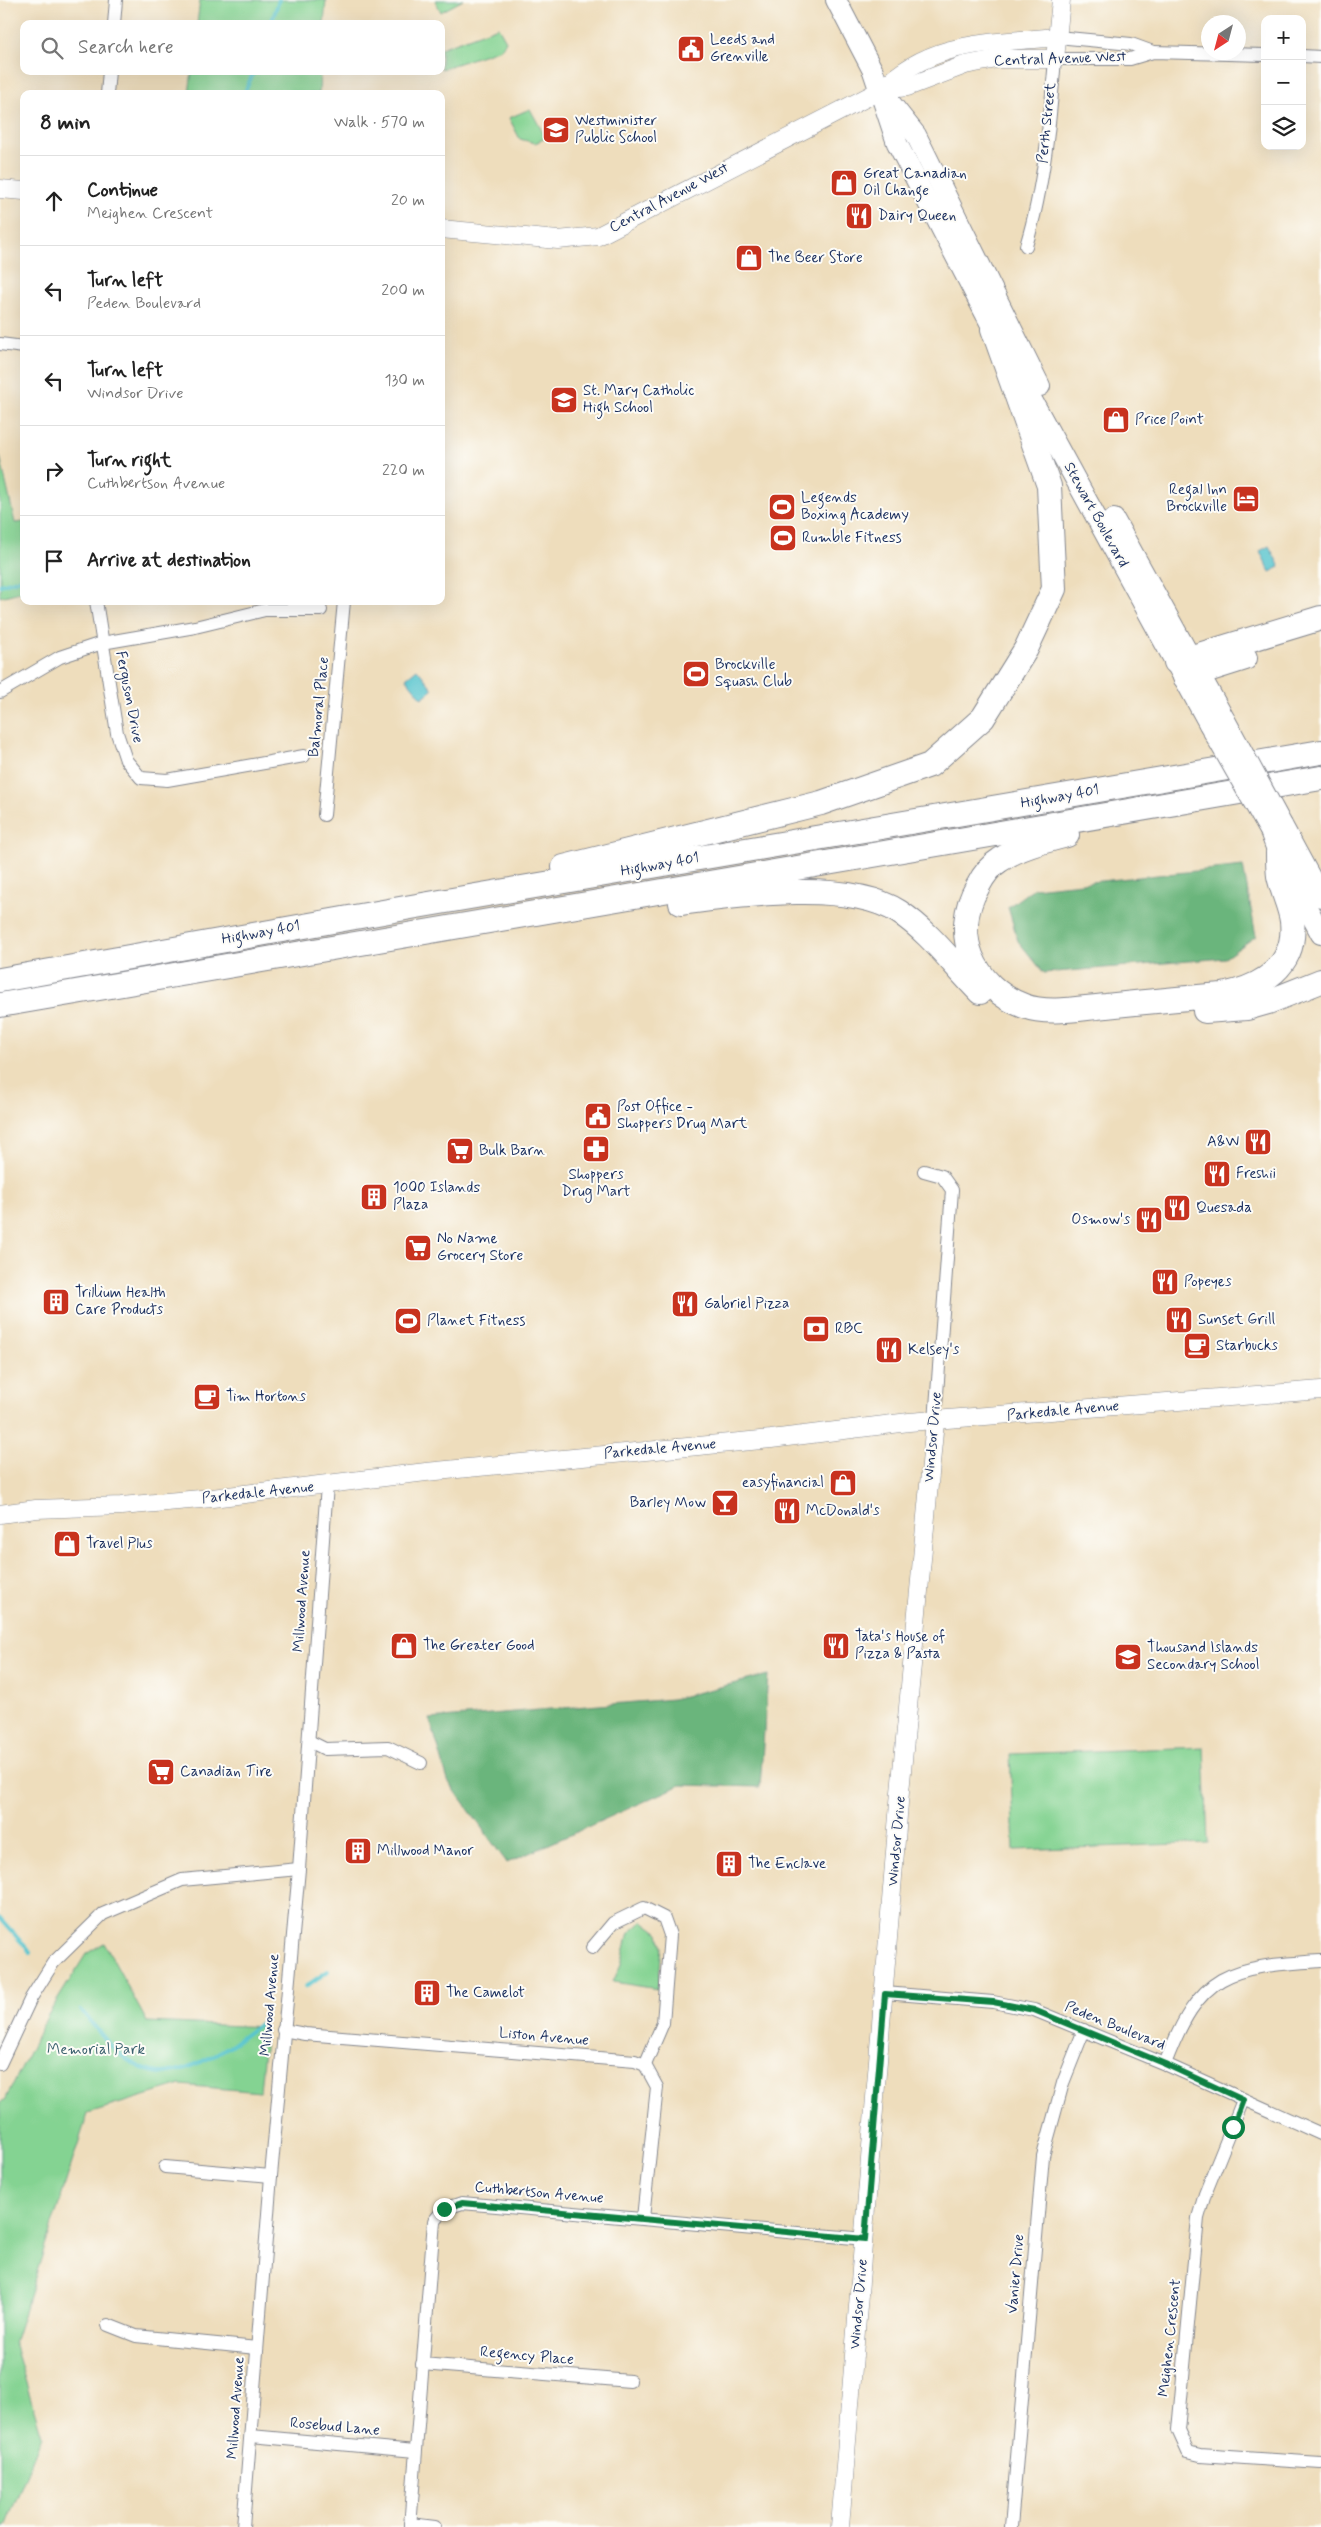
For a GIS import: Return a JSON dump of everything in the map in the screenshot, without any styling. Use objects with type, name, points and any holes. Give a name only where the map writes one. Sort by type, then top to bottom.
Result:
[{"type":"highway","points":[[411,907],[435,893],[524,876],[821,803],[930,765],[983,718],[1026,649],[1054,589],[1049,486],[993,329]]},
{"type":"highway","points":[[1187,667],[1321,618]]},
{"type":"highway","points":[[1187,667],[1321,634]]},
{"type":"highway","name":"Highway 401","points":[[0,980],[411,907],[1321,752]]},
{"type":"highway","name":"Highway 401","points":[[0,1005],[1321,778]]},
{"type":"highway","points":[[1271,787],[1221,804],[1044,841],[999,860],[980,882],[968,908],[966,945],[981,975],[1000,991],[1024,1006],[1040,1009],[1060,1010],[1223,995],[1249,989],[1278,968],[1287,956],[1293,939],[1291,919],[1279,874],[1277,836]]},
{"type":"highway","points":[[525,914],[571,916],[720,898],[842,893],[897,911],[921,929],[987,1000],[1003,1010],[1036,1022],[1069,1022],[1247,1008],[1321,981]]},
{"type":"main road","name":"Stewart Boulevard","points":[[836,0],[874,71],[897,143],[993,329],[1187,667]]},
{"type":"main road","name":"Stewart Boulevard","points":[[881,90],[916,136],[1037,381],[1277,836],[1321,934]]},
{"type":"main road","name":"Stewart Boulevard","points":[[1277,836],[1321,897]]},
{"type":"street","points":[[114,20],[116,0]]},
{"type":"street","name":"Perth Street","points":[[1026,246],[1034,220],[1042,174],[1061,0]]},
{"type":"street","name":"Central Avenue West","points":[[445,229],[558,240],[598,236],[881,90],[899,72],[944,50],[963,46],[1057,37],[1132,44],[1153,52]]},
{"type":"street","name":"Central Avenue West","points":[[881,90],[907,88],[965,65],[997,59],[1130,59],[1153,52],[1261,55]]},
{"type":"street","points":[[1306,56],[1321,57]]},
{"type":"street","points":[[107,90],[108,75]]},
{"type":"street","points":[[0,189],[20,191]]},
{"type":"street","points":[[0,344],[20,346]]},
{"type":"street","name":"Ferguson Drive","points":[[97,605],[117,733],[126,760],[141,778],[167,780],[304,756]]},
{"type":"street","name":"Balmoral Place","points":[[324,815],[344,605]]},
{"type":"street","points":[[0,692],[60,657],[102,643],[195,628],[265,610],[321,610]]},
{"type":"street","name":"Windsor Drive","points":[[840,2527],[900,1794],[935,1421],[952,1190],[942,1176],[924,1170]]},
{"type":"street","name":"Parkedale Avenue","points":[[0,1514],[36,1509],[166,1503],[426,1472],[771,1439],[935,1421],[1321,1390]]},
{"type":"street","name":"Millwood Avenue","points":[[243,2527],[283,2030],[299,1869],[327,1485]]},
{"type":"street","points":[[309,1741],[325,1749],[388,1747],[421,1763]]},
{"type":"street","points":[[0,2064],[31,1998],[53,1963],[104,1914],[182,1880],[299,1869]]},
{"type":"street","points":[[592,1948],[613,1923],[644,1908],[664,1918],[670,1935],[663,2024],[645,2065],[657,2087],[643,2218]]},
{"type":"street","points":[[1165,2064],[1178,2033],[1206,1989],[1234,1972],[1269,1964],[1321,1961]]},
{"type":"street","name":"Peden Boulevard","points":[[885,1994],[993,2002],[1034,2010],[1165,2064],[1321,2134]]},
{"type":"street","name":"Liston Avenue","points":[[283,2030],[305,2034],[635,2061],[645,2065]]},
{"type":"street","name":"Vanier Drive","points":[[1011,2527],[1043,2156],[1063,2083],[1084,2030]]},
{"type":"street","name":"Meighen Crescent","points":[[1243,2100],[1205,2194],[1198,2218],[1178,2430],[1188,2452],[1200,2455],[1321,2463]]},
{"type":"street","points":[[165,2167],[271,2176]]},
{"type":"street","name":"Cuthbertson Avenue","points":[[410,2526],[434,2220],[444,2209],[462,2203],[865,2239]]},
{"type":"street","points":[[108,2324],[136,2336],[257,2348]]},
{"type":"street","name":"Regency Place","points":[[422,2364],[630,2381]]},
{"type":"street","name":"Rosebud Lane","points":[[251,2436],[415,2451]]},
{"type":"street","points":[[410,2526],[435,2527]]},
{"type":"green space","points":[[200,0],[326,0],[324,20],[198,20]]},
{"type":"green space","points":[[435,0],[463,0],[441,12]]},
{"type":"green space","points":[[498,27],[506,41],[501,49],[445,68],[445,47]]},
{"type":"green space","points":[[191,75],[320,75],[319,90],[190,90]]},
{"type":"green space","points":[[530,109],[546,138],[535,143],[520,139],[509,118]]},
{"type":"green space","points":[[0,456],[15,523],[20,522],[20,592],[0,597]]},
{"type":"green space","points":[[1243,866],[1256,936],[1225,958],[1044,973],[1018,941],[1008,907],[1034,888]]},
{"type":"green space","points":[[768,1675],[760,1787],[681,1785],[507,1863],[448,1781],[430,1719],[672,1699]]},
{"type":"green space","points":[[1204,1747],[1208,1843],[1014,1850],[1010,1754]]},
{"type":"green space","points":[[643,1921],[659,1933],[662,1947],[658,1989],[613,1982],[621,1964],[629,1933]]},
{"type":"green space","name":"Memorial Park","points":[[104,1943],[147,2022],[266,2027],[260,2092],[181,2085],[88,2113],[14,2343],[42,2436],[5,2527],[0,2527],[0,2103],[5,2100],[48,2015],[86,1954]]},
{"type":"water","points":[[1269,546],[1280,567],[1270,572],[1260,551]]},
{"type":"water","points":[[417,669],[433,689],[422,698],[406,678]]},
{"type":"waterway","points":[[272,20],[279,0]]},
{"type":"waterway","points":[[246,90],[252,75]]},
{"type":"waterway","points":[[0,585],[20,579]]},
{"type":"waterway","points":[[0,1918],[31,1953]]},
{"type":"waterway","points":[[305,1987],[328,1971]]},
{"type":"waterway","points":[[81,2010],[119,2054],[141,2068],[160,2073],[173,2072],[202,2062],[230,2046],[265,2019]]},
{"type":"place","name":"Leeds and Grenville","points":[[691,49]]},
{"type":"place","name":"Westminister Public School","points":[[556,130]]},
{"type":"place","name":"Great Canadian Oil Change","points":[[844,183]]},
{"type":"place","name":"Dairy Queen","points":[[859,216]]},
{"type":"place","name":"The Beer Store","points":[[749,258]]},
{"type":"place","name":"St. Mary Catholic High School","points":[[564,400]]},
{"type":"place","name":"Price Point","points":[[1116,420]]},
{"type":"place","name":"Regal Inn Brockville","points":[[1246,499]]},
{"type":"place","name":"Legends Boxing Academy","points":[[782,507]]},
{"type":"place","name":"Rumble Fitness","points":[[783,538]]},
{"type":"place","name":"Brockville Squash Club","points":[[696,674]]},
{"type":"place","name":"Post Office - Shoppers Drug Mart","points":[[598,1116]]},
{"type":"place","name":"A&W","points":[[1258,1142]]},
{"type":"place","name":"Shoppers Drug Mart","points":[[596,1149]]},
{"type":"place","name":"Bulk Barn","points":[[460,1151]]},
{"type":"place","name":"Freshii","points":[[1217,1174]]},
{"type":"place","name":"1000 Islands Plaza","points":[[374,1197]]},
{"type":"place","name":"Quesada","points":[[1177,1208]]},
{"type":"place","name":"Osmow's","points":[[1149,1220]]},
{"type":"place","name":"No Name Grocery Store","points":[[418,1248]]},
{"type":"place","name":"Popeyes","points":[[1165,1282]]},
{"type":"place","name":"Trillium Health Care Products","points":[[56,1302]]},
{"type":"place","name":"Gabriel Pizza","points":[[685,1304]]},
{"type":"place","name":"Sunset Grill","points":[[1179,1320]]},
{"type":"place","name":"Planet Fitness","points":[[408,1321]]},
{"type":"place","name":"RBC","points":[[816,1329]]},
{"type":"place","name":"Starbucks","points":[[1197,1346]]},
{"type":"place","name":"Kelsey's","points":[[889,1350]]},
{"type":"place","name":"Tim Hortons","points":[[207,1397]]},
{"type":"place","name":"easyfinancial","points":[[843,1483]]},
{"type":"place","name":"Barley Mow","points":[[725,1503]]},
{"type":"place","name":"McDonald's","points":[[787,1511]]},
{"type":"place","name":"Travel Plus","points":[[67,1544]]},
{"type":"place","name":"The Greater Good","points":[[404,1646]]},
{"type":"place","name":"Tata's House of Pizza & Pasta","points":[[836,1646]]},
{"type":"place","name":"Thousand Islands Secondary School","points":[[1128,1657]]},
{"type":"place","name":"Canadian Tire","points":[[161,1772]]},
{"type":"place","name":"Millwood Manor","points":[[358,1851]]},
{"type":"place","name":"The Enclave","points":[[729,1864]]},
{"type":"place","name":"The Camelot","points":[[427,1993]]},
{"type":"route","points":[[444,2209],[462,2203],[865,2239],[885,1994],[993,2002],[1034,2010],[1165,2064],[1243,2100],[1233,2127]]}]
